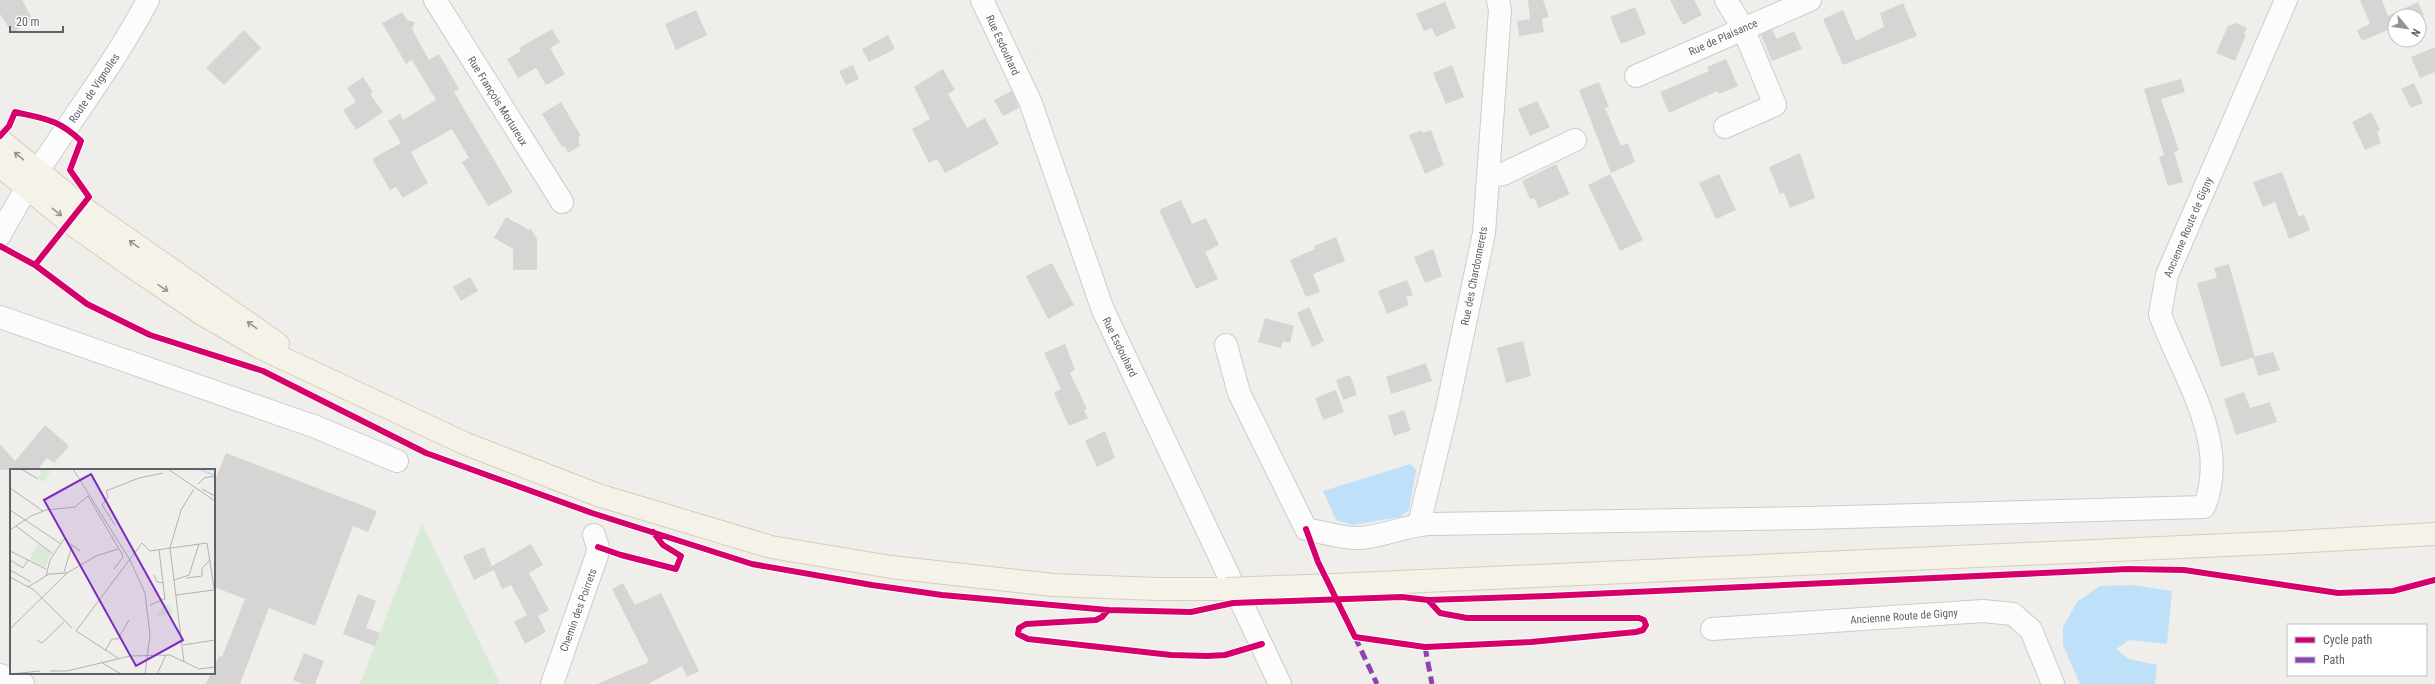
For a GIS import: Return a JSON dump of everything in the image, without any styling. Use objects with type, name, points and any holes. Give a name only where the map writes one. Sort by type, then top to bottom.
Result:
[{"type":"main road","points":[[0,140],[32,180],[134,268],[202,314],[261,348],[318,373],[466,444],[590,492],[771,547],[891,567],[1019,582],[1115,588],[1226,589],[2284,543],[2435,534]]},
{"type":"main road","points":[[0,166],[32,180]]},
{"type":"street","name":"Route de Vignolles","points":[[0,235],[32,180],[112,64],[148,0]]},
{"type":"street","name":"Rue François Mortureux","points":[[435,0],[562,202]]},
{"type":"street","name":"Rue Esdouhard","points":[[982,0],[1030,101],[1103,310],[1280,684]]},
{"type":"street","name":"Rue des Chardonnerets","points":[[1419,524],[1484,233],[1500,10],[1498,0]]},
{"type":"street","points":[[1725,127],[1775,104],[1743,28],[1726,0]]},
{"type":"street","name":"Rue de Plaisance","points":[[1636,76],[1810,0]]},
{"type":"street","name":"Ancienne Route de Gigny","points":[[1419,524],[1809,518],[2204,507],[2210,493],[2212,472],[2210,450],[2203,417],[2160,314],[2161,298],[2167,275],[2286,0]]},
{"type":"street","points":[[1488,176],[1503,174],[1575,140]]},
{"type":"street","points":[[0,317],[316,427],[397,461]]},
{"type":"street","points":[[1226,345],[1239,393],[1306,529],[1359,538],[1387,534],[1419,524]]},
{"type":"street","name":"Chemin des Poirrets","points":[[552,684],[597,555],[598,547],[594,535]]},
{"type":"street","name":"Ancienne Route de Gigny","points":[[1712,629],[1983,611],[2013,614],[2031,630],[2053,684]]},
{"type":"street","points":[[0,675],[23,684]]},
{"type":"green space","points":[[422,524],[500,684],[360,684]]},
{"type":"water","points":[[1410,464],[1416,470],[1409,510],[1400,517],[1353,525],[1336,520],[1323,491]]},
{"type":"water","points":[[2132,585],[2172,591],[2167,644],[2129,640],[2116,649],[2129,659],[2157,665],[2155,684],[2080,684],[2063,645],[2063,627],[2077,602],[2100,586]]},
{"type":"building","points":[[0,0],[22,0],[33,20],[12,33],[0,14]]},
{"type":"building","points":[[1528,0],[1543,0],[1549,17],[1542,19],[1544,32],[1519,36],[1517,21],[1530,19]]},
{"type":"building","points":[[1670,0],[1694,0],[1702,15],[1683,25]]},
{"type":"building","points":[[2360,0],[2382,0],[2387,13],[2387,30],[2362,41],[2357,30],[2370,24]]},
{"type":"building","points":[[1445,2],[1456,28],[1436,37],[1432,28],[1424,31],[1416,14]]},
{"type":"building","points":[[2418,2],[2421,8],[2405,8]]},
{"type":"building","points":[[1903,3],[1917,36],[1843,65],[1823,19],[1843,10],[1856,41],[1884,27],[1880,13]]},
{"type":"building","points":[[1635,7],[1646,34],[1621,44],[1610,17]]},
{"type":"building","points":[[696,10],[707,35],[676,50],[665,24]]},
{"type":"building","points":[[402,12],[407,20],[415,22],[412,29],[429,60],[439,54],[459,89],[454,92],[513,192],[488,206],[462,162],[469,158],[452,129],[411,152],[428,183],[403,198],[396,187],[390,190],[372,159],[401,143],[388,121],[400,114],[403,120],[436,100],[412,60],[406,64],[382,23]]},
{"type":"building","points":[[2236,23],[2247,28],[2244,34],[2246,35],[2235,61],[2216,53],[2228,26]]},
{"type":"building","points":[[552,29],[560,42],[550,48],[565,74],[546,85],[536,68],[518,78],[507,59],[521,51],[519,48]]},
{"type":"building","points":[[244,30],[261,48],[224,85],[206,68]]},
{"type":"building","points":[[1772,30],[1777,39],[1794,31],[1802,49],[1772,61],[1761,35]]},
{"type":"building","points":[[888,35],[895,49],[869,62],[862,49]]},
{"type":"building","points":[[2435,47],[2435,72],[2420,78],[2411,57]]},
{"type":"building","points":[[1726,59],[1738,86],[1719,94],[1718,91],[1669,113],[1660,92],[1709,71],[1707,67]]},
{"type":"building","points":[[853,65],[859,79],[846,85],[839,71]]},
{"type":"building","points":[[1452,65],[1464,97],[1446,104],[1433,73]]},
{"type":"building","points":[[943,69],[955,90],[948,94],[967,128],[985,118],[999,144],[945,173],[937,159],[929,163],[912,129],[930,119],[914,87]]},
{"type":"building","points":[[363,77],[373,92],[370,94],[383,112],[356,130],[343,110],[356,102],[347,88]]},
{"type":"building","points":[[2181,79],[2185,92],[2161,99],[2179,150],[2174,152],[2183,182],[2168,186],[2159,157],[2164,155],[2144,89]]},
{"type":"building","points":[[1599,82],[1609,107],[1605,108],[1621,146],[1628,143],[1635,162],[1611,173],[1579,90]]},
{"type":"building","points":[[2414,83],[2423,103],[2411,108],[2401,89]]},
{"type":"building","points":[[1012,91],[1019,108],[1003,116],[994,100]]},
{"type":"building","points":[[1537,101],[1550,127],[1530,136],[1518,109]]},
{"type":"building","points":[[561,102],[581,136],[578,137],[580,146],[568,153],[564,146],[562,147],[542,114]]},
{"type":"building","points":[[2371,112],[2380,130],[2377,132],[2381,143],[2365,150],[2352,122]]},
{"type":"building","points":[[1422,130],[1423,133],[1431,130],[1444,165],[1425,174],[1409,135]]},
{"type":"building","points":[[1800,153],[1815,198],[1790,208],[1784,193],[1780,194],[1769,167]]},
{"type":"building","points":[[1556,164],[1570,194],[1539,208],[1534,198],[1530,199],[1522,181]]},
{"type":"building","points":[[2282,172],[2299,217],[2304,214],[2310,230],[2289,239],[2275,202],[2263,207],[2253,182]]},
{"type":"building","points":[[1610,174],[1643,240],[1620,251],[1588,185]]},
{"type":"building","points":[[1719,174],[1736,210],[1716,219],[1699,183]]},
{"type":"building","points":[[1181,200],[1192,224],[1206,218],[1219,245],[1205,252],[1218,279],[1196,289],[1159,210]]},
{"type":"building","points":[[506,217],[529,230],[531,229],[537,239],[537,270],[513,270],[513,249],[494,238]]},
{"type":"building","points":[[1336,237],[1345,261],[1313,274],[1320,292],[1306,297],[1290,260],[1315,249],[1314,246]]},
{"type":"building","points":[[1433,249],[1442,276],[1425,283],[1414,257]]},
{"type":"building","points":[[1052,263],[1074,305],[1048,319],[1026,276]]},
{"type":"building","points":[[2229,264],[2255,357],[2221,367],[2197,283],[2217,278],[2214,268]]},
{"type":"building","points":[[470,277],[478,291],[461,301],[453,287]]},
{"type":"building","points":[[1407,280],[1413,295],[1406,297],[1409,305],[1387,314],[1378,291]]},
{"type":"building","points":[[1309,307],[1324,341],[1312,347],[1297,313]]},
{"type":"building","points":[[1265,318],[1294,326],[1290,343],[1283,341],[1281,348],[1258,342]]},
{"type":"building","points":[[1523,341],[1531,376],[1506,383],[1497,348]]},
{"type":"building","points":[[1065,344],[1075,370],[1070,373],[1087,409],[1084,410],[1088,418],[1069,426],[1054,393],[1061,389],[1044,353]]},
{"type":"building","points":[[2273,352],[2280,370],[2258,376],[2253,357]]},
{"type":"building","points":[[1426,363],[1432,381],[1391,394],[1386,377]]},
{"type":"building","points":[[1350,375],[1357,395],[1343,400],[1336,380]]},
{"type":"building","points":[[1336,390],[1344,412],[1323,420],[1315,398]]},
{"type":"building","points":[[2244,392],[2250,408],[2270,402],[2277,422],[2236,435],[2224,399]]},
{"type":"building","points":[[1404,410],[1411,430],[1394,436],[1388,416]]},
{"type":"building","points":[[45,425],[69,446],[54,463],[47,458],[38,469],[0,470],[0,444],[15,461]]},
{"type":"building","points":[[1105,431],[1115,458],[1097,467],[1085,441]]},
{"type":"building","points":[[226,453],[377,511],[368,532],[353,526],[315,626],[269,608],[240,684],[206,684],[211,674],[215,674],[215,664],[219,656],[222,657],[245,599],[215,587],[215,480]]},
{"type":"building","points":[[531,544],[543,565],[529,573],[549,610],[538,616],[546,632],[525,644],[514,622],[527,615],[511,585],[502,589],[494,570],[474,580],[463,556],[484,547],[492,566]]},
{"type":"building","points":[[623,583],[635,605],[661,593],[699,671],[687,677],[682,666],[648,684],[597,684],[649,662],[612,589]]},
{"type":"building","points":[[358,594],[376,601],[366,628],[380,633],[375,646],[343,634]]},
{"type":"building","points":[[304,653],[324,661],[315,684],[303,684],[293,680]]},
{"type":"railway","points":[[1012,0],[1339,684]]},
{"type":"railway","points":[[1024,0],[1349,684]]},
{"type":"marked path","points":[[1355,637],[1377,684]]},
{"type":"marked path","points":[[1425,647],[1432,684]]},
{"type":"cycle path","points":[[0,136],[9,126],[15,112],[43,118],[58,124],[81,141],[70,170],[89,197],[35,265]]},
{"type":"cycle path","points":[[0,246],[35,265],[87,304],[150,335],[263,371],[426,453],[592,513],[752,564],[872,585],[942,595],[1108,610],[1191,612],[1233,603],[1402,597],[1428,600],[1548,596],[2128,569],[2184,570],[2338,593],[2393,591],[2435,580]]},
{"type":"cycle path","points":[[1306,529],[1318,562],[1355,637],[1425,647],[1531,642],[1636,632],[1643,630],[1646,625],[1644,620],[1639,618],[1467,618],[1440,613],[1428,600]]},
{"type":"cycle path","points":[[598,547],[621,555],[676,569],[681,556],[663,545],[653,532]]},
{"type":"cycle path","points":[[1108,610],[1102,617],[1096,620],[1026,624],[1019,628],[1018,634],[1028,639],[1171,655],[1225,655],[1262,644]]}]
